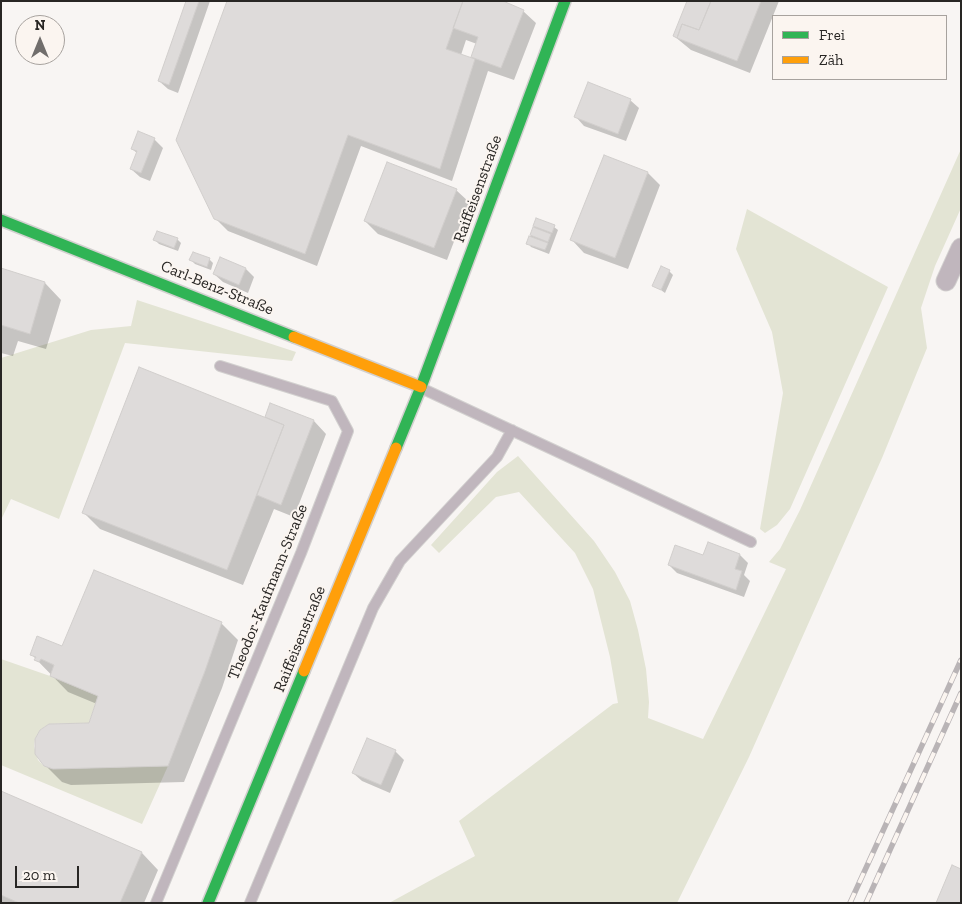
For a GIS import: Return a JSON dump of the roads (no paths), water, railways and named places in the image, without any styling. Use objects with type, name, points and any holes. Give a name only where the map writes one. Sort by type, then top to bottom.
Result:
[{"type":"street","name":"Raiffeisenstraße","points":[[208,903],[421,387],[565,1]]},
{"type":"street","name":"Carl-Benz-Straße","points":[[1,220],[421,387]]},
{"type":"street","points":[[946,282],[961,248]]},
{"type":"lane","name":"Theodor-Kaufmann-Straße","points":[[156,903],[298,562],[348,431],[332,401],[220,366]]},
{"type":"lane","points":[[421,387],[751,542]]},
{"type":"lane","points":[[250,903],[373,608],[400,562],[497,457],[512,430]]},
{"type":"railway","points":[[850,903],[961,660]]},
{"type":"railway","points":[[866,903],[961,693]]}]
